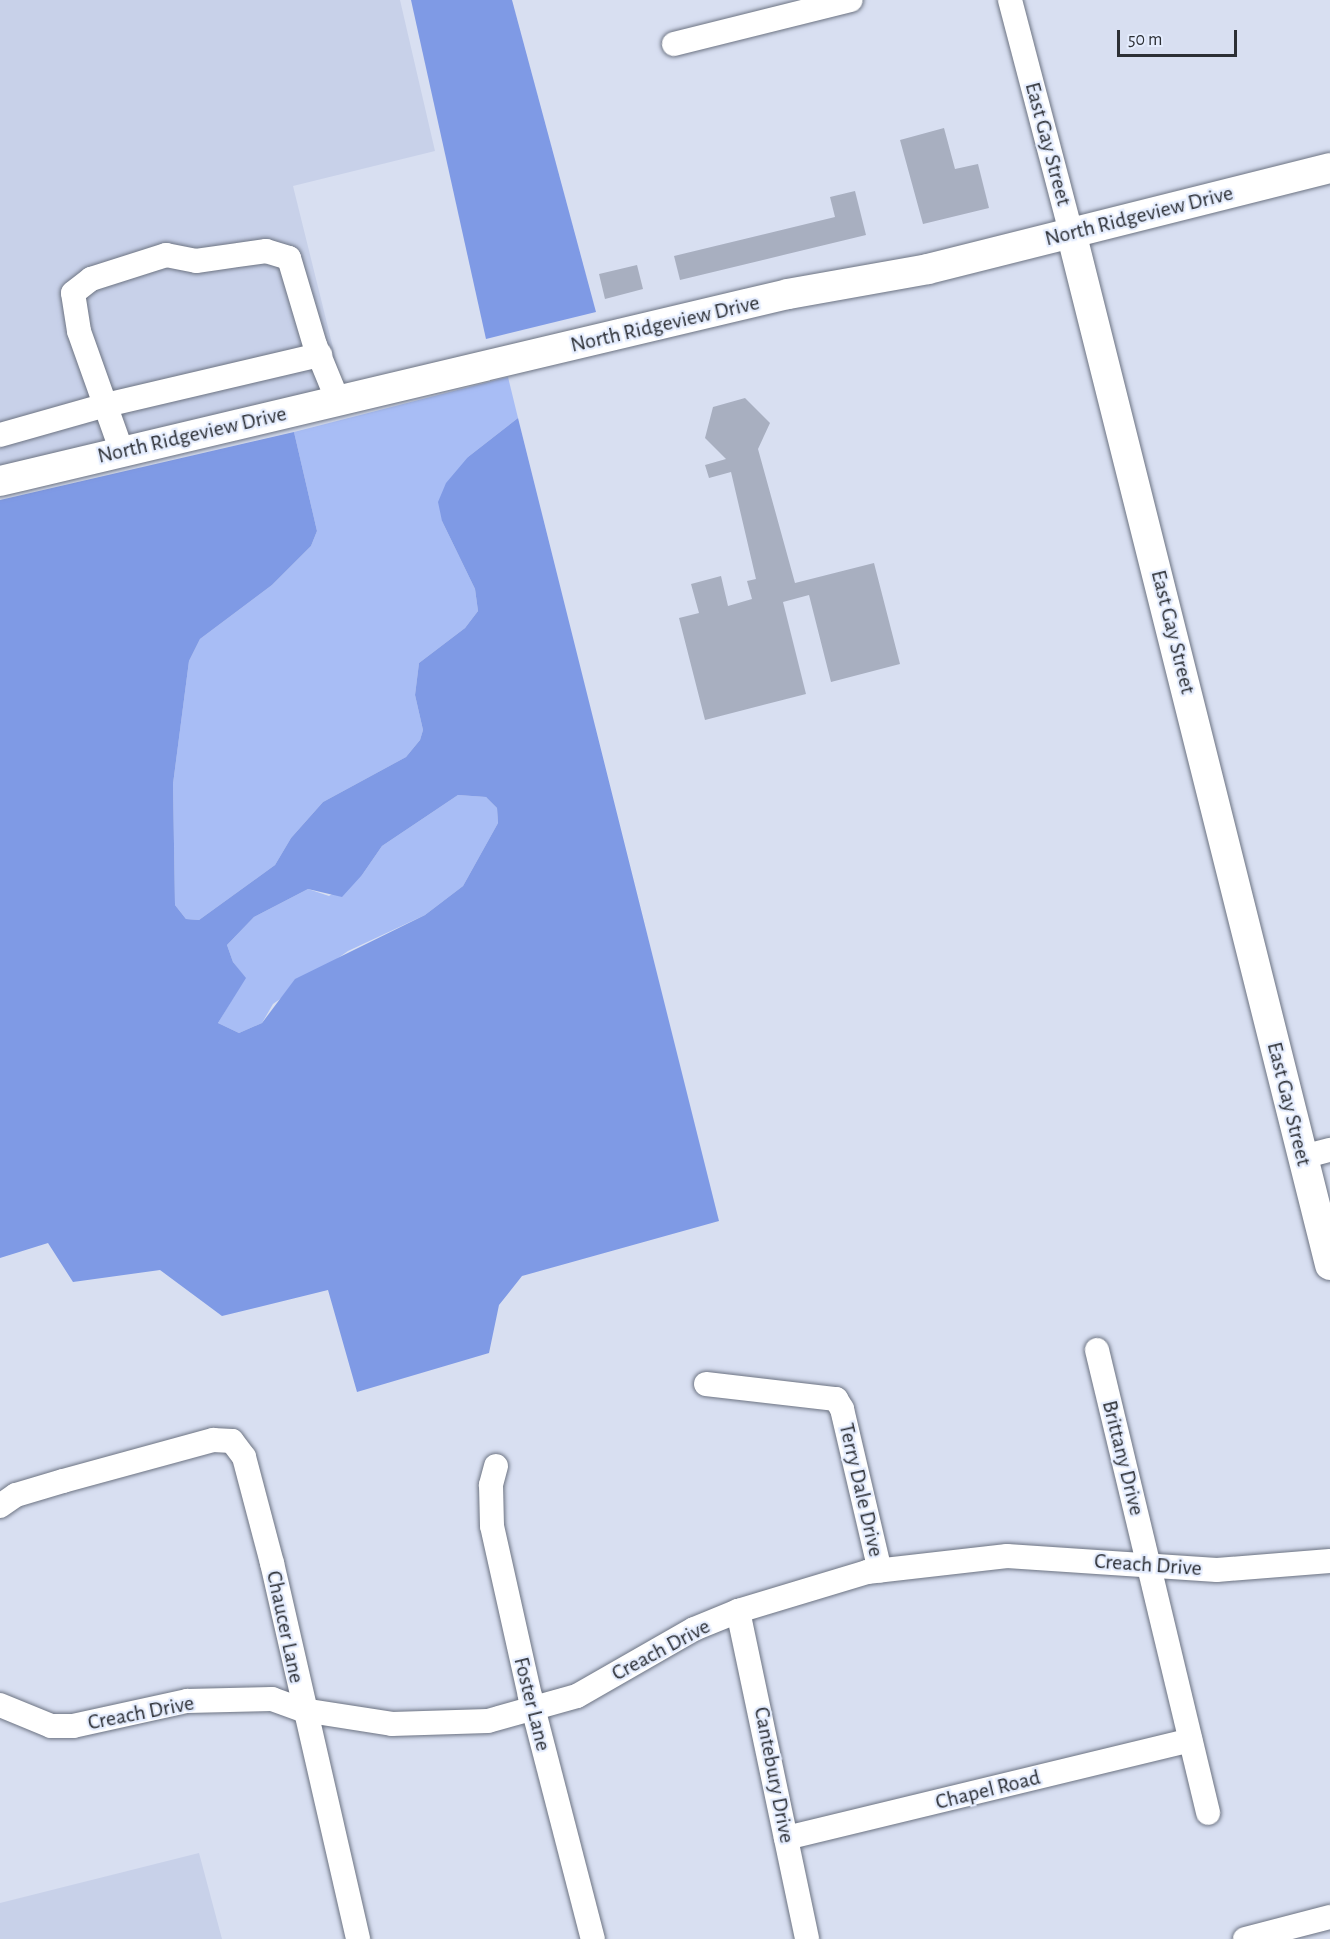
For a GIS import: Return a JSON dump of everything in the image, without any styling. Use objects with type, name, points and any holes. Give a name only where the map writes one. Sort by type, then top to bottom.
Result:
[{"type":"main road","name":"North Ridgeview Drive","points":[[0,481],[788,294],[928,269],[1330,168]]},
{"type":"main road","name":"East Gay Street","points":[[1071,232],[1317,1153],[1330,1265]]},
{"type":"street","points":[[674,44],[851,0]]},
{"type":"street","name":"East Gay Street","points":[[1010,0],[1071,232]]},
{"type":"street","points":[[122,452],[79,331],[73,293],[91,279],[166,255],[196,261],[266,251],[289,258],[320,355],[338,401]]},
{"type":"street","points":[[0,435],[106,405],[320,355]]},
{"type":"street","name":"Brittany Drive","points":[[1096,1350],[1149,1566]]},
{"type":"street","name":"Terry Dale Drive","points":[[706,1384],[836,1399],[842,1408],[880,1571]]},
{"type":"street","name":"Chaucer Lane","points":[[0,1506],[16,1495],[111,1468],[213,1440],[232,1441],[247,1468],[358,1939]]},
{"type":"street","name":"Foster Lane","points":[[496,1466],[491,1485],[492,1526],[533,1710],[593,1939]]},
{"type":"street","name":"Creach Drive","points":[[0,1705],[26,1718],[62,1726],[187,1701],[272,1699],[303,1710],[392,1724],[427,1725],[488,1721],[533,1710],[577,1695],[694,1629],[738,1611],[880,1571],[1007,1556],[1217,1569],[1330,1561]]},
{"type":"street","points":[[1149,1566],[1208,1813]]},
{"type":"street","name":"Cantebury Drive","points":[[738,1611],[807,1939]]},
{"type":"street","name":"Chapel Road","points":[[786,1838],[1190,1740]]},
{"type":"street","points":[[1245,1939],[1330,1917]]},
{"type":"shaded area","points":[[0,0],[400,0],[435,151],[293,186],[342,384],[0,468]]},
{"type":"shaded area","points":[[411,0],[512,0],[596,312],[486,339]]},
{"type":"shaded area","points":[[508,377],[518,418],[468,457],[442,521],[475,589],[478,611],[465,628],[419,663],[415,695],[423,730],[420,740],[406,757],[323,802],[291,838],[275,865],[199,920],[186,919],[175,905],[173,784],[189,661],[200,639],[272,585],[311,546],[317,531],[294,432]]},
{"type":"shaded area","points":[[518,418],[719,1221],[522,1276],[499,1305],[489,1353],[357,1392],[328,1290],[222,1316],[160,1270],[73,1282],[48,1243],[0,1258],[0,500],[294,432],[317,531],[311,546],[272,585],[200,639],[189,661],[173,784],[175,905],[186,919],[199,920],[275,865],[291,838],[323,802],[406,757],[420,740],[423,730],[415,695],[419,663],[465,628],[478,611],[475,589],[442,521],[438,502],[446,483],[468,457]],"holes":[[[458,795],[486,797],[497,808],[498,823],[463,886],[425,915],[295,979],[262,1023],[239,1033],[218,1023],[246,978],[233,962],[227,945],[254,917],[308,889],[342,897],[362,875],[382,846]]]},
{"type":"shaded area","points":[[458,795],[486,797],[497,808],[498,823],[463,886],[425,915],[348,951],[273,1004],[262,1023],[239,1033],[218,1023],[245,978],[233,962],[227,945],[254,917],[308,889],[329,896],[362,875],[382,846]]},
{"type":"shaded area","points":[[199,1853],[222,1939],[0,1939],[0,1903]]},
{"type":"building","points":[[944,128],[955,169],[978,164],[989,208],[923,224],[900,140]]},
{"type":"building","points":[[855,191],[866,235],[680,280],[674,256],[835,217],[830,197]]},
{"type":"building","points":[[637,265],[643,289],[605,299],[599,274]]},
{"type":"building","points":[[745,398],[770,423],[758,449],[795,583],[874,563],[900,664],[831,682],[809,595],[783,602],[806,694],[705,720],[679,618],[699,613],[691,584],[721,576],[728,606],[752,599],[747,581],[756,579],[731,472],[709,478],[705,465],[726,459],[705,438],[713,407]]}]
